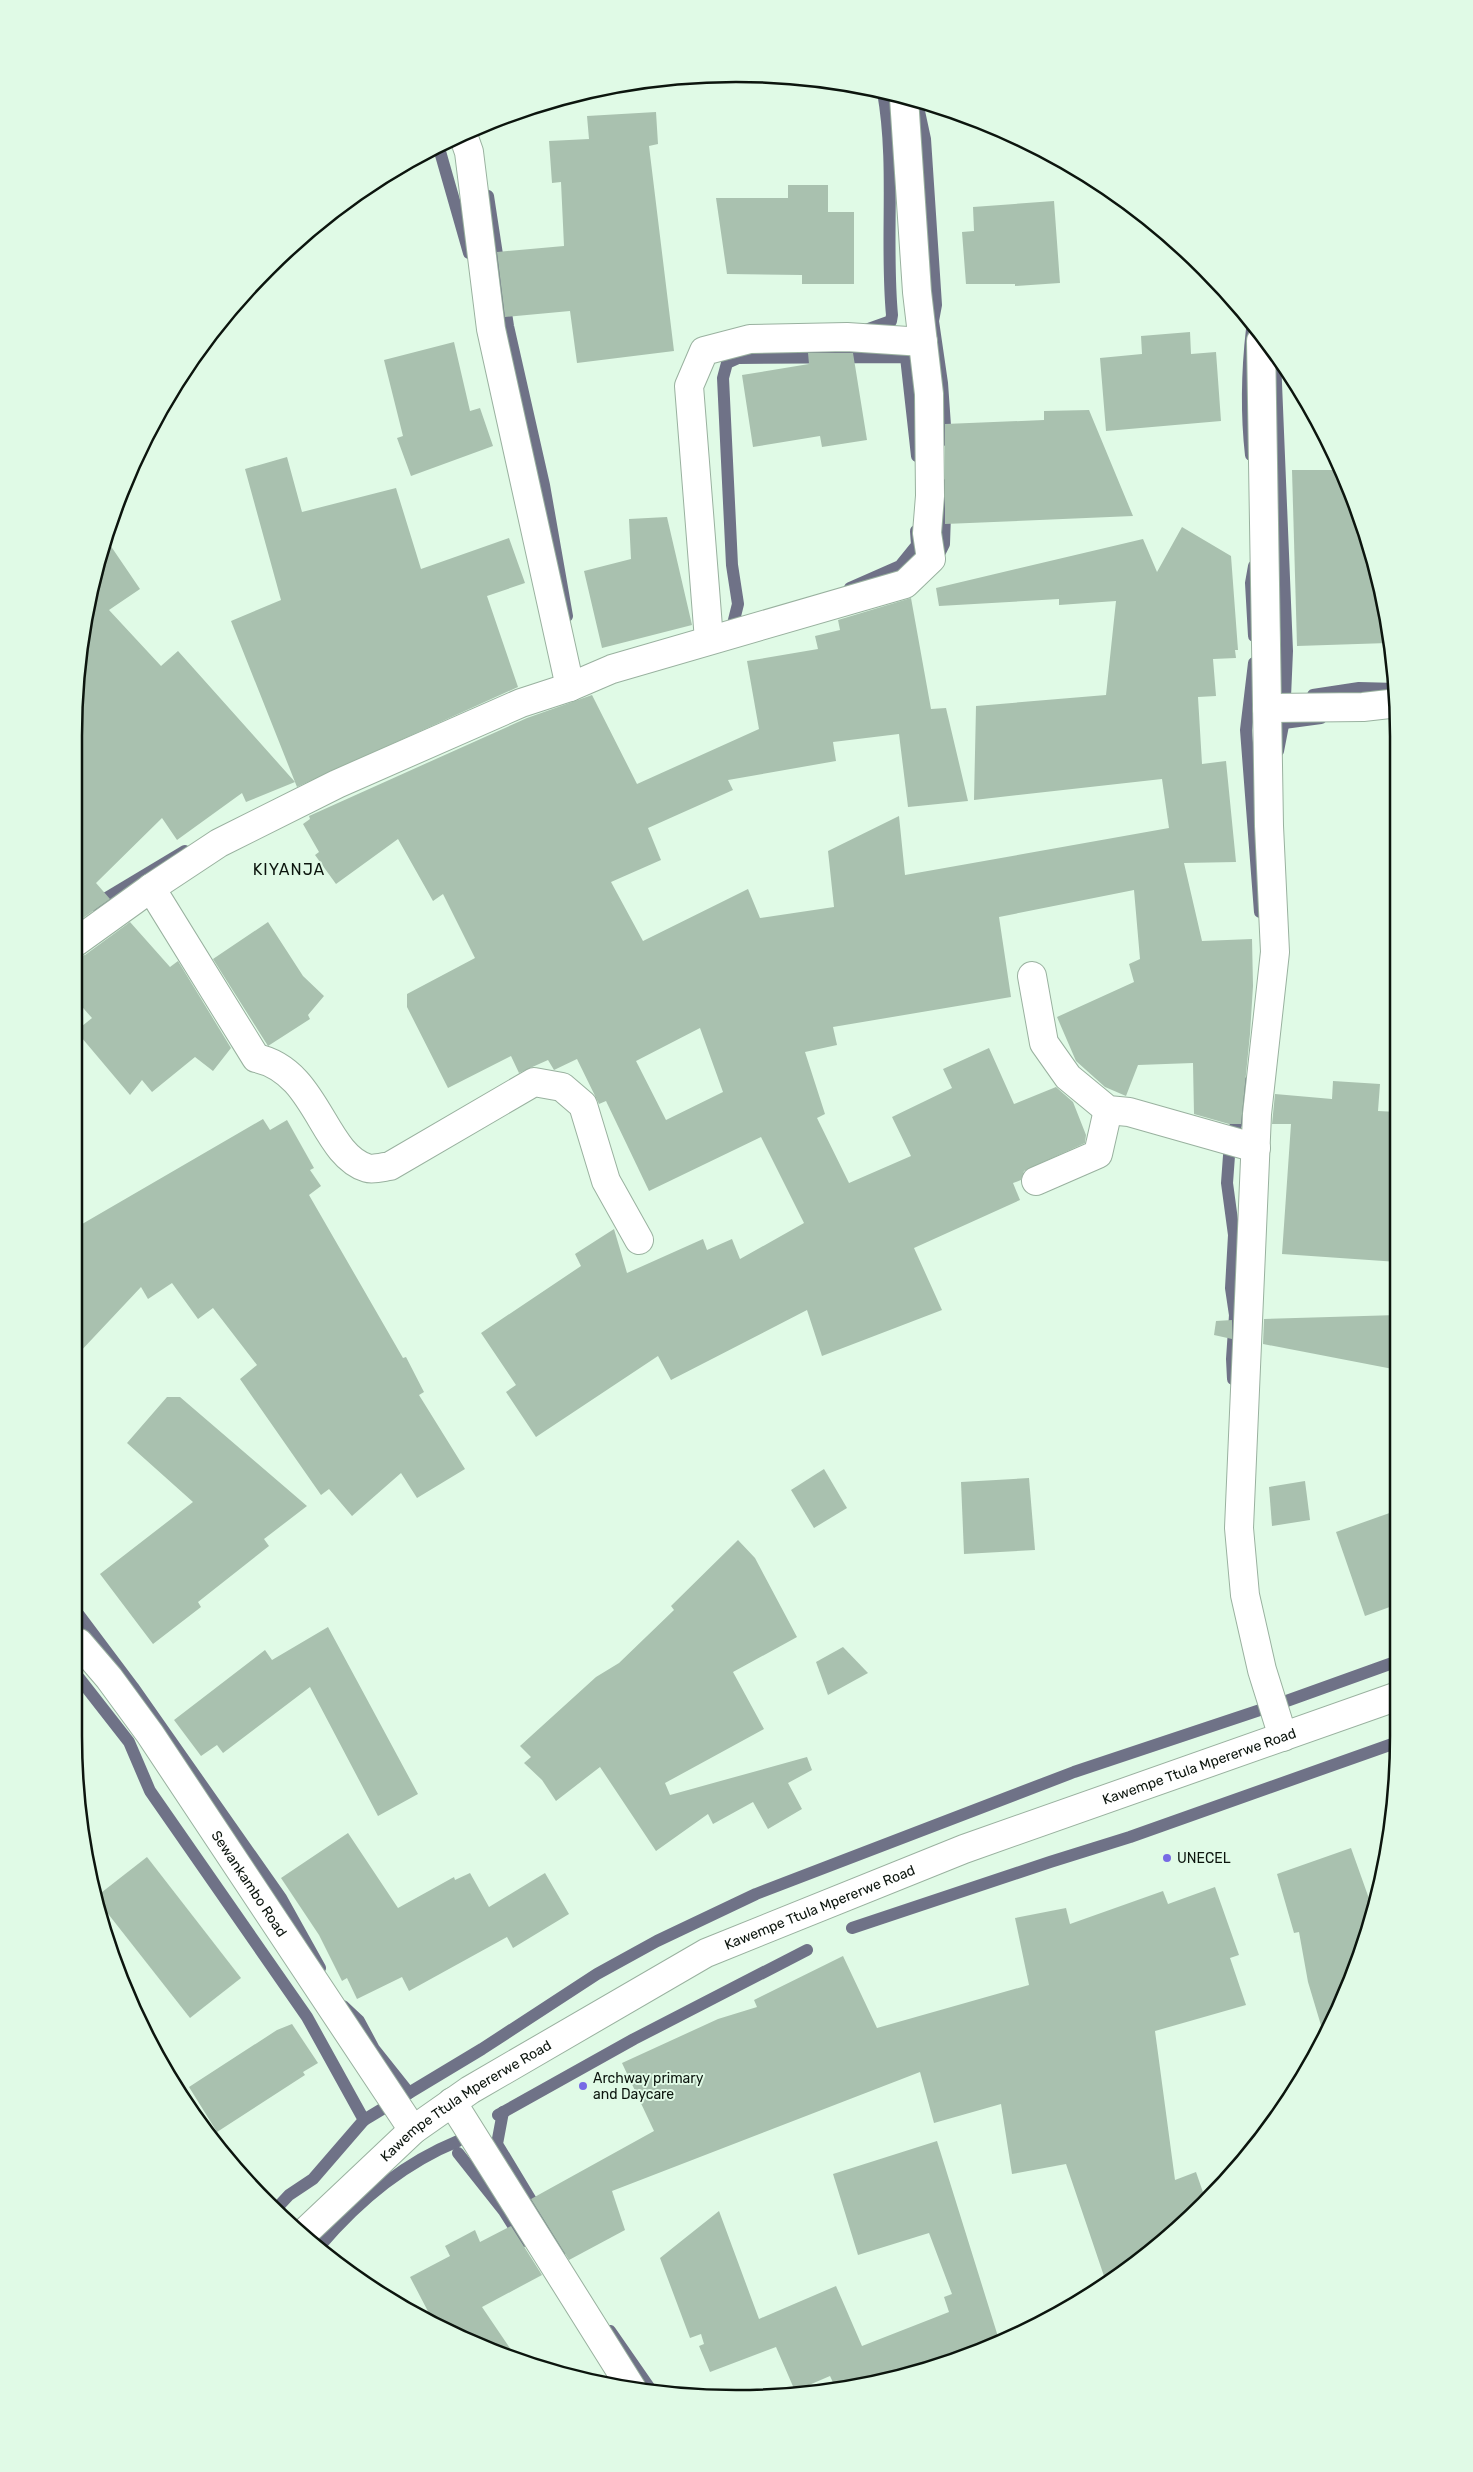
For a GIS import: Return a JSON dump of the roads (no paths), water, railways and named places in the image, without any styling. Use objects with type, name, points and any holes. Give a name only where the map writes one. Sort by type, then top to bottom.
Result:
[{"type":"street","points":[[82,939],[156,896],[219,843],[337,784],[521,703],[570,687],[612,669],[905,584],[931,559],[927,533],[930,496],[929,394],[917,292],[904,105]]},
{"type":"street","points":[[465,142],[469,152],[491,329],[570,687]]},
{"type":"street","points":[[709,640],[689,386],[704,351],[750,339],[847,337],[923,342]]},
{"type":"street","points":[[1261,347],[1269,826],[1275,952],[1257,1114],[1240,1528],[1245,1595],[1262,1670],[1283,1736]]},
{"type":"street","points":[[1267,708],[1363,707],[1389,704]]},
{"type":"street","points":[[156,896],[256,1058],[272,1061],[300,1085],[348,1157],[368,1169],[390,1166],[534,1082],[562,1088],[583,1105],[606,1181],[639,1240]]},
{"type":"street","points":[[1032,976],[1044,1043],[1068,1077],[1108,1110],[1129,1112],[1256,1148]]},
{"type":"street","points":[[1036,1181],[1098,1154],[1108,1110]]},
{"type":"street","name":"Sewankambo Road","points":[[82,1646],[109,1678],[150,1734],[413,2130]]},
{"type":"street","name":"Kawempe Ttula Mpererwe Road","points":[[308,2229],[413,2130],[452,2102],[706,1953],[964,1849],[1390,1699]]},
{"type":"street","points":[[452,2102],[626,2380]]},
{"type":"waterway","points":[[863,331],[891,321],[892,315],[889,259],[889,147],[884,100]]},
{"type":"waterway","points":[[918,109],[925,139],[936,305],[933,321],[942,383],[946,440]]},
{"type":"waterway","points":[[441,153],[469,253]]},
{"type":"waterway","points":[[488,196],[508,326],[544,485],[567,616]]},
{"type":"waterway","points":[[1251,455],[1248,392],[1252,334]]},
{"type":"waterway","points":[[733,624],[738,604],[732,565],[723,378],[727,363],[738,358],[906,357],[917,456]]},
{"type":"waterway","points":[[1275,366],[1287,651],[1284,720],[1278,751]]},
{"type":"waterway","points":[[936,560],[944,544],[946,485]]},
{"type":"waterway","points":[[850,588],[900,566],[917,545],[916,531]]},
{"type":"waterway","points":[[1254,566],[1251,583],[1254,636]]},
{"type":"waterway","points":[[1254,663],[1246,730],[1260,912]]},
{"type":"waterway","points":[[1313,695],[1359,688],[1389,689]]},
{"type":"waterway","points":[[1284,723],[1321,718]]},
{"type":"waterway","points":[[95,905],[185,851]]},
{"type":"waterway","points":[[1233,1379],[1232,1359],[1235,1315],[1231,1288],[1234,1235],[1227,1183],[1230,1142],[1247,1092],[1248,1083]]},
{"type":"waterway","points":[[82,1619],[133,1687],[281,1898],[320,1968]]},
{"type":"waterway","points":[[364,2120],[482,2049],[597,1974],[657,1941],[756,1894],[1074,1772],[1281,1703],[1390,1664]]},
{"type":"waterway","points":[[82,1682],[129,1742],[150,1791],[307,2017],[364,2120],[313,2179],[289,2195],[281,2204]]},
{"type":"waterway","points":[[852,1928],[1130,1837],[1390,1745]]},
{"type":"waterway","points":[[498,2115],[634,2039],[807,1950]]},
{"type":"waterway","points":[[343,2006],[359,2021],[374,2049],[409,2093]]},
{"type":"waterway","points":[[503,2112],[497,2144],[561,2250]]},
{"type":"waterway","points":[[323,2242],[365,2199],[382,2185],[400,2172],[458,2141]]},
{"type":"waterway","points":[[458,2153],[504,2211],[523,2241]]},
{"type":"waterway","points":[[610,2331],[646,2383]]},
{"type":"place","name":"UNECEL","points":[[1167,1858]]},
{"type":"place","name":"Archway primary and Daycare","points":[[583,2086]]},
{"type":"district","name":"KIYANJA","points":[[289,869]]}]
